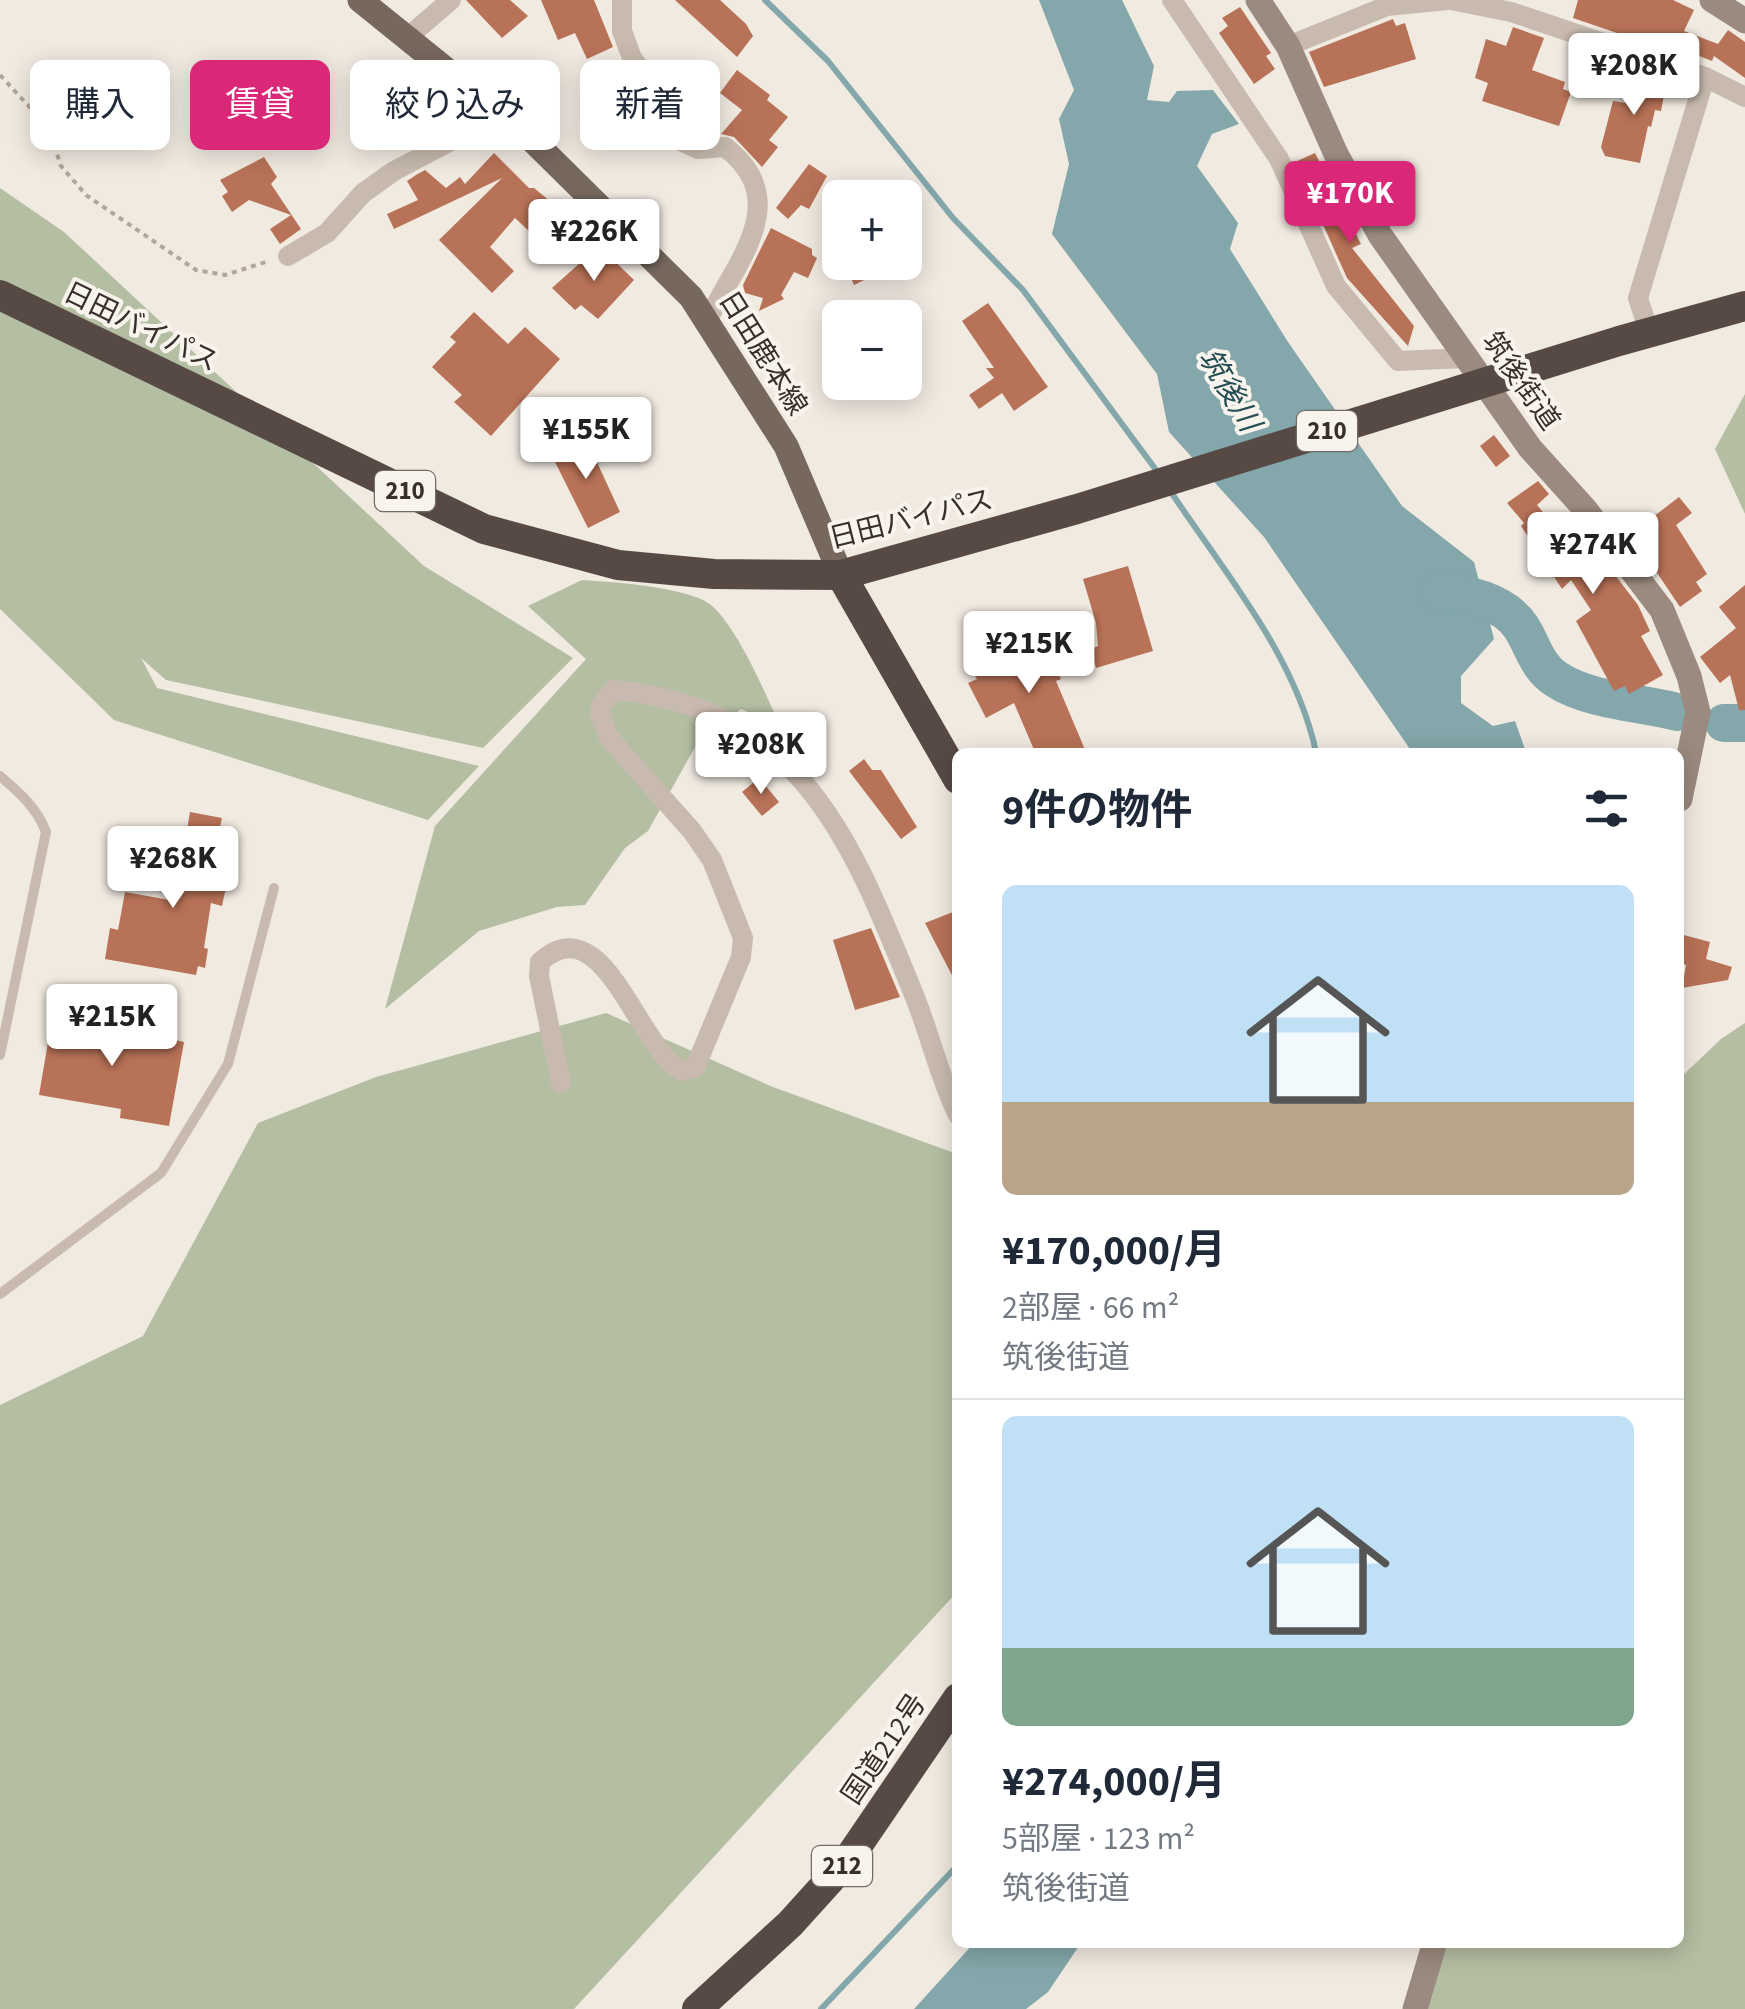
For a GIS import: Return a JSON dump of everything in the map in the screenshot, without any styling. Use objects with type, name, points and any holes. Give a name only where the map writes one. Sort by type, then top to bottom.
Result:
[{"type":"highway","name":"日田バイパス","points":[[0,295],[484,529],[618,565],[714,574],[841,574],[1077,509],[1745,306]]},
{"type":"highway","points":[[841,574],[952,768]]},
{"type":"highway","name":"国道212号","points":[[698,2009],[790,1924],[846,1861],[952,1707]]},
{"type":"main road","name":"日田鹿本線","points":[[360,0],[435,60]]},
{"type":"main road","name":"日田鹿本線","points":[[539,150],[692,297],[786,446],[841,574]]},
{"type":"street","points":[[408,38],[452,0]]},
{"type":"street","points":[[622,0],[622,31],[632,58],[655,90],[655,117],[663,133],[698,149],[725,148],[748,164],[756,184],[760,216],[707,321]]},
{"type":"street","points":[[1172,0],[1279,159],[1336,286],[1398,362],[1467,358]]},
{"type":"street","name":"筑後街道","points":[[1258,0],[1288,46],[1336,154],[1380,235],[1530,448],[1585,509],[1662,610],[1690,676],[1698,712],[1684,780]]},
{"type":"street","points":[[1288,46],[1388,6],[1449,0],[1511,12],[1705,78],[1745,97]]},
{"type":"street","points":[[1712,0],[1745,20]]},
{"type":"street","points":[[1650,332],[1638,298],[1705,78]]},
{"type":"street","points":[[288,256],[327,232],[364,193],[394,171],[434,150]]},
{"type":"street","points":[[562,1083],[539,976],[540,962],[551,952],[564,947],[592,953],[632,1005],[646,1035],[668,1064],[682,1071],[694,1068],[741,956],[743,938],[712,860],[692,831],[609,738],[600,715],[602,704],[613,690],[636,692],[745,729],[776,751],[811,788],[861,874],[916,1000],[952,1099]]},
{"type":"street","points":[[1415,2009],[1433,1948]]},
{"type":"lane","points":[[0,776],[23,794],[46,832],[0,1054]]},
{"type":"lane","points":[[0,1294],[161,1173],[228,1064],[274,888]]},
{"type":"path","points":[[0,75],[48,127],[60,166],[86,194],[196,270],[225,275],[288,256]]},
{"type":"green space","points":[[0,188],[64,232],[424,566],[573,658],[483,748],[166,680],[141,658],[157,688],[479,766],[428,820],[114,720],[0,609]]},
{"type":"green space","points":[[1745,394],[1745,514],[1715,449]]},
{"type":"green space","points":[[582,580],[668,590],[711,605],[741,645],[780,726],[741,709],[699,740],[648,831],[625,848],[585,905],[557,907],[479,931],[385,1009],[435,826],[586,659],[528,606]]},
{"type":"green space","points":[[606,1013],[773,1087],[952,1152],[952,1597],[574,2009],[0,2009],[0,1405],[143,1336],[258,1123],[376,1077]]},
{"type":"green space","points":[[1745,1023],[1745,2009],[1426,2009],[1442,1948],[1684,1948],[1684,1074],[1721,1039]]},
{"type":"water","name":"筑後川","points":[[1039,0],[1122,0],[1154,66],[1147,100],[1169,102],[1177,91],[1213,90],[1239,124],[1212,134],[1197,166],[1238,223],[1230,249],[1288,342],[1402,506],[1474,562],[1494,639],[1461,676],[1461,703],[1493,726],[1515,721],[1525,748],[1409,748],[1264,537],[1169,432],[1157,374],[1052,234],[1069,164],[1059,119],[1074,90]]},
{"type":"water","points":[[969,1948],[1078,1948],[1048,1992],[1026,2009],[914,2009]]},
{"type":"building","points":[[466,0],[510,0],[528,16],[502,38]]},
{"type":"building","points":[[541,0],[594,0],[613,47],[587,59],[575,33],[558,40]]},
{"type":"building","points":[[675,0],[720,0],[753,36],[737,57]]},
{"type":"building","points":[[1578,0],[1673,0],[1694,10],[1684,31],[1718,44],[1728,30],[1745,42],[1745,78],[1714,56],[1712,61],[1674,46],[1673,52],[1573,18]]},
{"type":"building","points":[[1240,7],[1271,53],[1266,56],[1275,69],[1254,84],[1219,33],[1228,26],[1222,18]]},
{"type":"building","points":[[1393,19],[1396,26],[1405,23],[1416,59],[1324,87],[1309,52]]},
{"type":"building","points":[[1513,27],[1544,38],[1532,70],[1565,82],[1563,89],[1571,92],[1559,126],[1482,101],[1488,83],[1475,78],[1486,39],[1506,46]]},
{"type":"building","points":[[1637,69],[1667,79],[1661,111],[1655,110],[1651,127],[1648,126],[1640,163],[1605,156],[1601,147],[1613,101],[1627,103]]},
{"type":"building","points":[[737,70],[770,95],[767,100],[788,117],[769,140],[778,147],[762,167],[734,137],[721,134],[742,110],[720,93]]},
{"type":"building","points":[[494,153],[529,188],[562,211],[544,233],[536,226],[530,232],[515,218],[490,247],[514,271],[492,293],[439,240],[502,178],[394,229],[387,214],[418,200],[407,181],[416,175],[425,170],[446,188],[460,177],[465,184]]},
{"type":"building","points":[[1315,153],[1361,244],[1352,248],[1414,326],[1408,346],[1347,278],[1295,162]]},
{"type":"building","points":[[264,157],[277,177],[271,184],[301,229],[280,244],[270,229],[291,215],[249,200],[232,212],[222,196],[228,192],[220,180]]},
{"type":"building","points":[[809,164],[827,176],[809,209],[801,205],[788,219],[776,208]]},
{"type":"building","points":[[771,228],[812,249],[817,258],[808,278],[794,272],[781,295],[784,299],[759,311],[763,298],[745,293],[743,285]]},
{"type":"building","points":[[599,246],[634,280],[598,319],[581,305],[575,310],[552,288]]},
{"type":"building","points":[[988,303],[1048,387],[1014,411],[1002,393],[979,409],[969,395],[994,378],[986,368],[994,368],[962,321]]},
{"type":"building","points":[[474,312],[508,344],[525,327],[560,359],[491,436],[454,402],[462,395],[432,367],[456,342],[450,337]]},
{"type":"building","points":[[582,430],[620,512],[588,528],[554,460]]},
{"type":"building","points":[[1494,435],[1510,456],[1496,467],[1480,446]]},
{"type":"building","points":[[1538,481],[1549,494],[1537,505],[1558,530],[1563,527],[1573,542],[1581,537],[1588,547],[1591,544],[1638,605],[1650,631],[1641,636],[1663,675],[1629,694],[1625,686],[1614,691],[1576,621],[1591,610],[1571,580],[1562,589],[1521,526],[1524,523],[1507,503]]},
{"type":"building","points":[[1679,497],[1692,513],[1676,525],[1707,574],[1696,582],[1702,591],[1680,607],[1641,549],[1638,551],[1627,537]]},
{"type":"building","points":[[1128,566],[1153,651],[1096,668],[1091,649],[1098,646],[1096,623],[1083,579]]},
{"type":"building","points":[[1745,585],[1745,710],[1739,710],[1730,675],[1720,683],[1700,657],[1736,628],[1719,607]]},
{"type":"building","points":[[1039,636],[1061,679],[1056,681],[1084,748],[1033,748],[1014,703],[986,718],[968,683],[977,679],[972,671]]},
{"type":"building","points":[[864,759],[872,770],[881,770],[917,827],[901,839],[849,771]]},
{"type":"building","points":[[759,778],[779,802],[762,816],[742,792]]},
{"type":"building","points":[[190,812],[222,818],[208,883],[226,887],[222,906],[211,903],[205,968],[198,966],[196,975],[105,959],[110,928],[118,930],[125,892],[175,901]]},
{"type":"building","points":[[952,912],[952,975],[925,923]]},
{"type":"building","points":[[871,928],[900,997],[855,1010],[833,940]]},
{"type":"building","points":[[1684,935],[1710,942],[1706,959],[1732,967],[1728,980],[1684,988]]},
{"type":"building","points":[[53,1013],[184,1042],[169,1126],[120,1118],[121,1109],[39,1095]]},
{"type":"waterway","points":[[765,0],[828,61],[953,218],[1023,290],[1159,474]]},
{"type":"waterway","points":[[1169,489],[1274,647],[1292,681],[1315,748]]},
{"type":"waterway","points":[[1437,591],[1471,596],[1505,611],[1521,627],[1544,668],[1569,686],[1677,712]]},
{"type":"waterway","points":[[1724,723],[1745,723]]},
{"type":"waterway","points":[[821,2009],[952,1871]]}]
